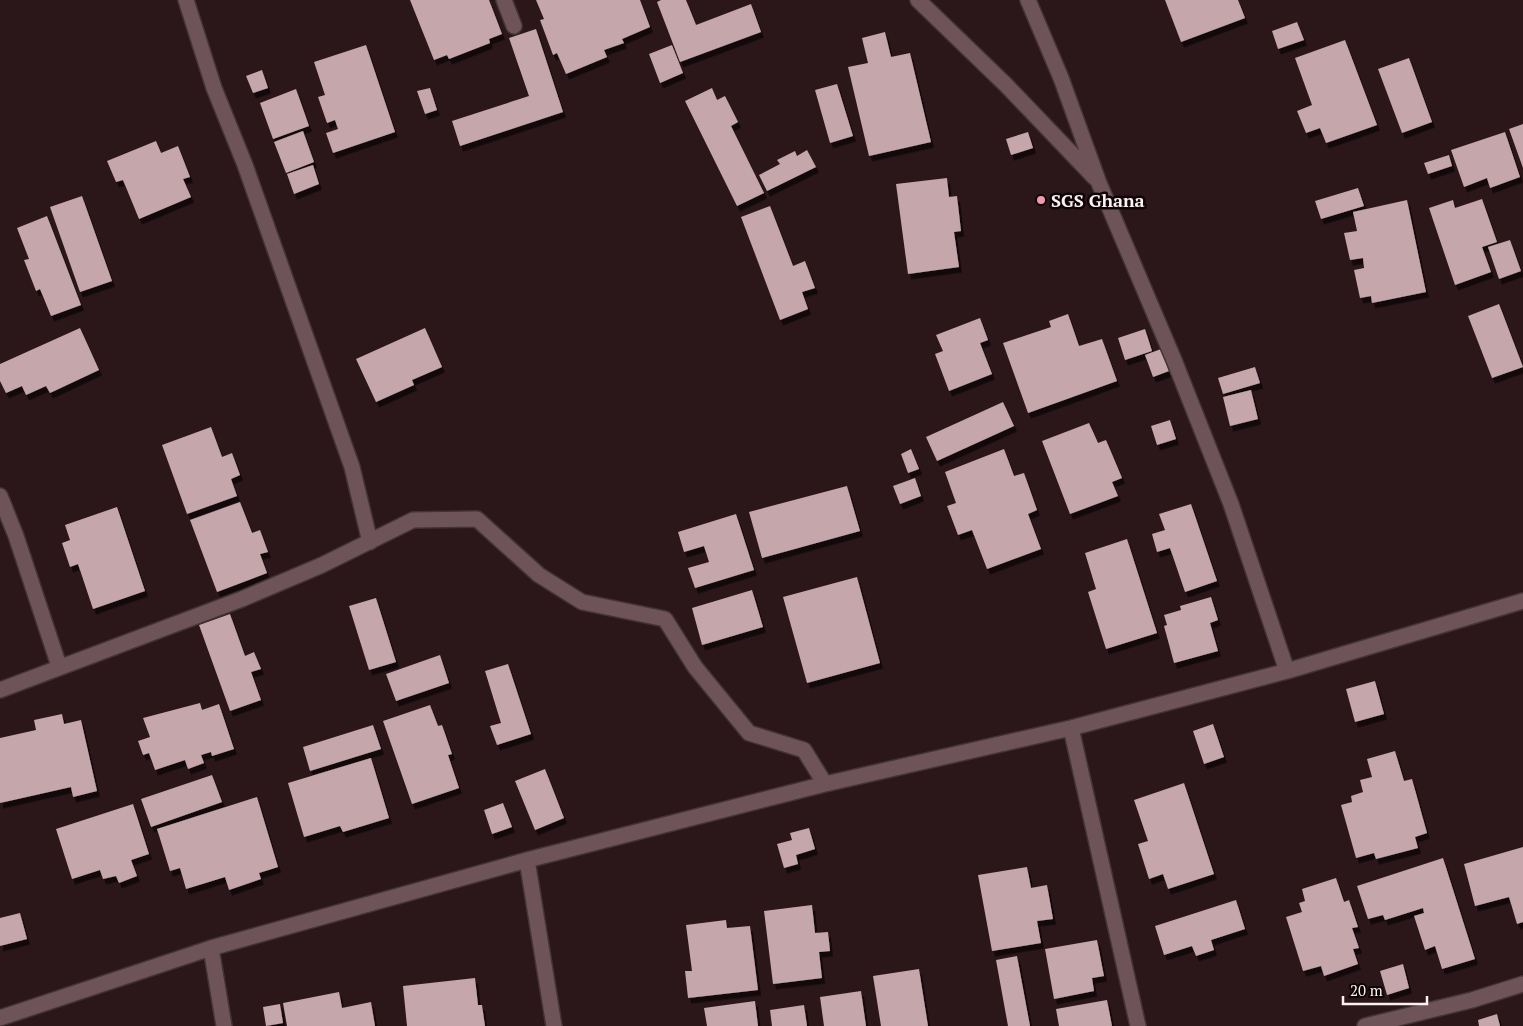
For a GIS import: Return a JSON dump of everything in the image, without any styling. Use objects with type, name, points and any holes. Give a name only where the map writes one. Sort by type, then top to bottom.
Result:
[{"type":"street","points":[[186,0],[214,88],[248,174],[352,467],[370,542]]},
{"type":"street","points":[[504,0],[514,26]]},
{"type":"street","points":[[918,0],[1006,85],[1100,183]]},
{"type":"street","points":[[1028,0],[1061,78],[1100,183],[1174,360],[1231,504],[1287,671]]},
{"type":"street","points":[[0,496],[16,536],[60,666]]},
{"type":"street","points":[[0,690],[60,666],[122,646],[242,599],[322,566],[413,520],[477,519],[539,574],[582,602],[665,619],[695,667],[749,733],[804,750],[825,784]]},
{"type":"street","points":[[3,1020],[212,948],[527,860],[825,784],[1071,728],[1287,671],[1523,601]]},
{"type":"street","points":[[1071,728],[1138,1026]]},
{"type":"street","points":[[527,860],[554,1026]]},
{"type":"street","points":[[212,948],[224,1026]]},
{"type":"street","points":[[1365,1026],[1472,1000],[1523,984]]},
{"type":"building","points":[[410,0],[489,0],[502,34],[489,39],[490,43],[449,59],[447,55],[434,60]]},
{"type":"building","points":[[536,0],[640,0],[650,27],[622,39],[624,43],[604,50],[607,57],[566,74],[557,53],[553,55],[540,20],[544,19]]},
{"type":"building","points":[[661,0],[686,0],[696,25],[751,4],[761,32],[680,62],[657,2]]},
{"type":"building","points":[[1165,0],[1238,0],[1245,18],[1181,42]]},
{"type":"building","points":[[1297,22],[1304,40],[1278,49],[1272,31]]},
{"type":"building","points":[[536,29],[563,112],[460,146],[452,121],[529,96],[509,38]]},
{"type":"building","points":[[885,32],[891,57],[910,53],[931,142],[869,156],[848,67],[868,63],[862,38]]},
{"type":"building","points":[[1345,40],[1377,125],[1326,143],[1320,128],[1306,133],[1297,111],[1312,105],[1295,58]]},
{"type":"building","points":[[366,45],[395,132],[333,153],[326,133],[338,129],[335,120],[327,123],[318,97],[325,95],[314,62]]},
{"type":"building","points":[[672,45],[683,73],[660,83],[649,54]]},
{"type":"building","points":[[1409,58],[1432,122],[1402,133],[1378,69]]},
{"type":"building","points":[[262,70],[268,88],[253,93],[246,76]]},
{"type":"building","points":[[837,84],[853,136],[830,143],[815,90]]},
{"type":"building","points":[[430,88],[437,110],[425,114],[417,91]]},
{"type":"building","points":[[712,88],[717,100],[725,96],[738,122],[731,126],[764,193],[737,206],[685,101]]},
{"type":"building","points":[[296,89],[309,126],[273,139],[260,103]]},
{"type":"building","points":[[1523,124],[1523,168],[1509,129]]},
{"type":"building","points":[[303,131],[314,162],[286,173],[274,142]]},
{"type":"building","points":[[1028,132],[1033,148],[1011,155],[1006,139]]},
{"type":"building","points":[[1505,132],[1520,177],[1490,188],[1487,178],[1464,187],[1451,150]]},
{"type":"building","points":[[156,141],[161,153],[178,146],[190,177],[183,179],[191,197],[139,219],[123,180],[116,182],[107,161]]},
{"type":"building","points":[[807,150],[816,167],[767,191],[759,175],[780,164],[777,160],[795,151],[797,156]]},
{"type":"building","points":[[1449,155],[1452,166],[1428,174],[1424,163]]},
{"type":"building","points":[[313,165],[319,184],[294,194],[287,174]]},
{"type":"building","points":[[947,178],[949,197],[957,196],[961,231],[954,232],[959,267],[908,274],[896,184]]},
{"type":"building","points":[[1358,188],[1364,206],[1321,219],[1315,201]]},
{"type":"building","points":[[82,196],[112,281],[80,292],[50,207]]},
{"type":"building","points":[[1482,199],[1497,242],[1482,247],[1491,272],[1455,285],[1429,208],[1453,200],[1455,208]]},
{"type":"building","points":[[1407,200],[1426,292],[1372,303],[1371,296],[1360,298],[1354,270],[1364,268],[1363,258],[1350,260],[1344,233],[1357,231],[1353,212]]},
{"type":"building","points":[[770,206],[793,266],[805,261],[815,288],[802,292],[808,309],[780,320],[741,217]]},
{"type":"building","points":[[47,216],[81,305],[51,316],[40,289],[36,291],[24,260],[29,259],[17,228]]},
{"type":"building","points":[[1510,240],[1521,271],[1499,279],[1488,247]]},
{"type":"building","points":[[1499,304],[1523,367],[1492,378],[1468,316]]},
{"type":"building","points":[[1068,314],[1079,346],[1102,339],[1117,381],[1028,413],[1003,343],[1051,327],[1049,321]]},
{"type":"building","points":[[980,318],[988,340],[980,343],[992,374],[949,391],[935,354],[943,351],[936,335]]},
{"type":"building","points":[[80,328],[99,370],[50,393],[46,386],[26,395],[22,386],[6,393],[0,381],[0,364]]},
{"type":"building","points":[[425,328],[442,367],[412,380],[414,385],[376,402],[356,359]]},
{"type":"building","points":[[1145,329],[1152,351],[1125,360],[1118,338]]},
{"type":"building","points":[[1161,349],[1169,371],[1153,377],[1145,355]]},
{"type":"building","points":[[1255,367],[1260,383],[1223,394],[1218,378]]},
{"type":"building","points":[[1251,390],[1258,419],[1230,426],[1223,397]]},
{"type":"building","points":[[1003,402],[1014,426],[937,461],[926,437]]},
{"type":"building","points":[[1170,420],[1176,439],[1157,445],[1151,426]]},
{"type":"building","points":[[1089,423],[1098,443],[1106,440],[1122,478],[1112,482],[1118,496],[1070,514],[1042,441]]},
{"type":"building","points":[[211,427],[222,457],[232,453],[240,475],[231,479],[237,496],[187,514],[162,445]]},
{"type":"building","points":[[911,449],[919,469],[908,473],[901,454]]},
{"type":"building","points":[[1004,449],[1014,476],[1024,473],[1037,510],[1028,514],[1041,549],[987,569],[972,530],[958,535],[947,506],[956,503],[945,472]]},
{"type":"building","points":[[915,478],[921,496],[900,504],[893,486]]},
{"type":"building","points":[[847,486],[860,531],[762,558],[749,512]]},
{"type":"building","points":[[240,502],[252,533],[260,530],[268,552],[260,554],[267,573],[217,592],[190,520]]},
{"type":"building","points":[[1191,504],[1217,581],[1185,592],[1170,548],[1157,552],[1152,534],[1165,530],[1159,514]]},
{"type":"building","points":[[117,507],[145,591],[93,609],[78,564],[70,567],[62,543],[70,540],[65,525]]},
{"type":"building","points":[[736,514],[754,570],[695,588],[688,568],[709,562],[704,546],[684,552],[678,532]]},
{"type":"building","points":[[1127,539],[1157,633],[1106,649],[1088,592],[1096,589],[1085,553]]},
{"type":"building","points":[[857,577],[880,663],[807,683],[783,597]]},
{"type":"building","points":[[752,590],[763,627],[702,645],[692,608]]},
{"type":"building","points":[[1211,597],[1218,620],[1210,623],[1218,651],[1174,663],[1164,626],[1167,625],[1164,615],[1181,610],[1180,606]]},
{"type":"building","points":[[376,598],[396,662],[369,670],[349,606]]},
{"type":"building","points":[[230,614],[245,656],[254,652],[261,669],[251,672],[261,700],[230,711],[199,625]]},
{"type":"building","points":[[440,655],[449,683],[396,701],[386,674]]},
{"type":"building","points":[[508,664],[531,734],[497,745],[490,726],[501,723],[485,671]]},
{"type":"building","points":[[1375,681],[1384,714],[1355,722],[1346,689]]},
{"type":"building","points":[[200,703],[202,710],[219,704],[234,749],[212,756],[211,752],[201,755],[204,763],[188,769],[185,760],[155,770],[149,753],[143,755],[138,741],[150,737],[143,718]]},
{"type":"building","points":[[430,705],[438,726],[442,725],[452,754],[448,755],[459,788],[412,804],[383,721]]},
{"type":"building","points":[[62,714],[64,724],[81,720],[97,791],[73,797],[71,787],[0,803],[0,738],[36,730],[34,720]]},
{"type":"building","points":[[1213,724],[1224,757],[1204,764],[1193,731]]},
{"type":"building","points":[[373,725],[381,749],[310,771],[303,747]]},
{"type":"building","points":[[1395,751],[1404,781],[1412,779],[1427,833],[1415,837],[1418,848],[1376,859],[1374,853],[1356,858],[1341,805],[1352,802],[1351,796],[1363,792],[1360,780],[1372,777],[1367,759]]},
{"type":"building","points":[[371,758],[389,818],[343,832],[340,826],[304,837],[288,783]]},
{"type":"building","points":[[545,769],[564,818],[535,830],[515,781]]},
{"type":"building","points":[[212,775],[222,802],[151,827],[141,799]]},
{"type":"building","points":[[1184,783],[1214,874],[1168,889],[1163,874],[1149,879],[1138,844],[1148,841],[1134,800]]},
{"type":"building","points":[[257,797],[278,867],[259,873],[261,879],[229,890],[225,877],[186,889],[180,868],[170,871],[157,829]]},
{"type":"building","points":[[503,803],[512,827],[492,834],[484,810]]},
{"type":"building","points":[[133,804],[149,854],[131,860],[137,876],[119,883],[116,876],[103,879],[100,870],[72,879],[56,829]]},
{"type":"building","points":[[809,828],[815,849],[796,855],[798,864],[784,868],[777,844],[792,840],[790,833]]},
{"type":"building","points":[[1523,847],[1523,922],[1517,924],[1509,897],[1475,906],[1464,864]]},
{"type":"building","points":[[1443,858],[1475,959],[1442,969],[1435,946],[1425,950],[1414,916],[1424,913],[1423,908],[1385,920],[1383,915],[1368,919],[1357,886]]},
{"type":"building","points":[[1027,867],[1031,888],[1047,885],[1053,919],[1037,921],[1041,943],[992,951],[978,875]]},
{"type":"building","points":[[1336,878],[1344,902],[1349,900],[1358,927],[1352,928],[1359,948],[1353,949],[1358,964],[1324,976],[1321,966],[1303,971],[1286,917],[1302,912],[1299,903],[1305,901],[1302,889]]},
{"type":"building","points":[[1236,900],[1245,929],[1211,940],[1214,950],[1196,956],[1192,946],[1164,955],[1155,926]]},
{"type":"building","points":[[812,905],[815,933],[828,932],[830,951],[819,952],[822,978],[773,984],[764,911]]},
{"type":"building","points":[[20,913],[27,939],[0,946],[0,918]]},
{"type":"building","points":[[726,920],[727,928],[750,926],[758,990],[688,998],[685,971],[692,971],[686,925]]},
{"type":"building","points":[[1097,940],[1104,976],[1092,978],[1094,991],[1054,999],[1045,949]]},
{"type":"building","points":[[1017,956],[1030,1026],[1008,1026],[996,960]]},
{"type":"building","points":[[1403,964],[1409,988],[1387,995],[1380,971]]},
{"type":"building","points":[[919,969],[928,1026],[881,1026],[873,976]]},
{"type":"building","points":[[475,978],[478,1005],[482,1005],[485,1026],[407,1026],[403,986]]},
{"type":"building","points":[[861,991],[866,1026],[824,1026],[820,997]]},
{"type":"building","points":[[339,992],[342,1008],[371,1002],[375,1026],[287,1026],[283,1003]]},
{"type":"building","points":[[1107,1000],[1112,1026],[1059,1026],[1056,1009]]},
{"type":"building","points":[[755,1001],[758,1026],[707,1026],[704,1008]]},
{"type":"building","points":[[280,1004],[283,1023],[266,1026],[263,1007]]},
{"type":"building","points":[[804,1005],[807,1026],[772,1026],[770,1010]]},
{"type":"building","points":[[1497,1014],[1500,1026],[1479,1026],[1478,1020]]},
{"type":"place","name":"SGS Ghana","points":[[1041,200]]}]
